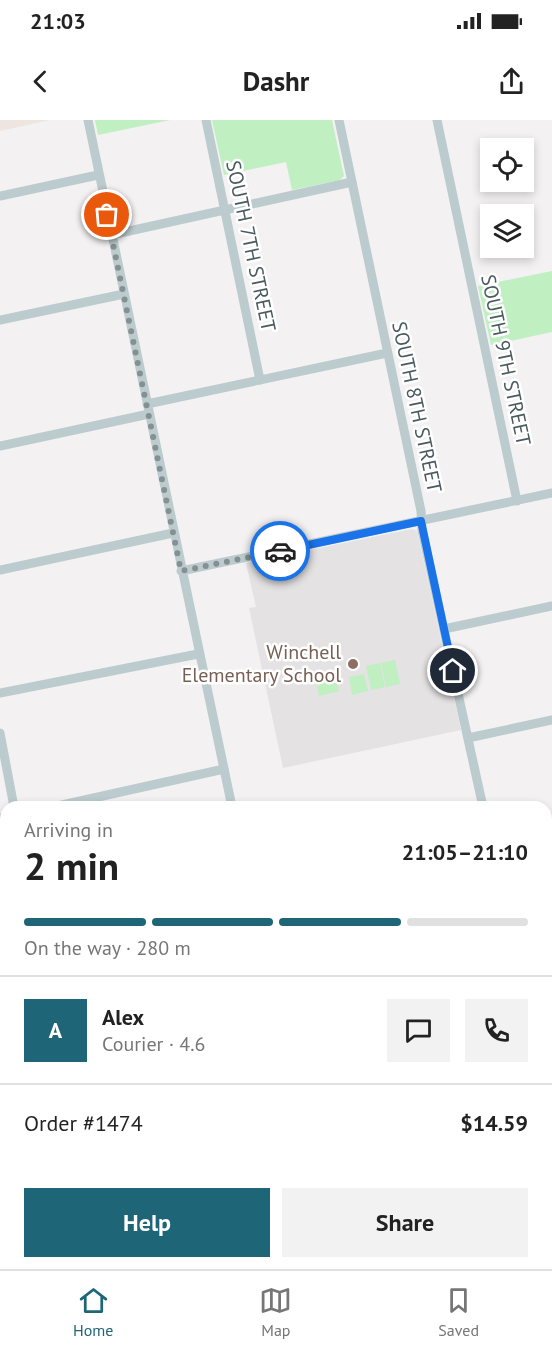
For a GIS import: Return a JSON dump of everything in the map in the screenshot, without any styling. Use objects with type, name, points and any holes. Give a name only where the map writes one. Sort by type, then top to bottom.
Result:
[{"type":"street","points":[[88,120],[198,654],[231,801]]},
{"type":"street","name":"SOUTH 7TH STREET","points":[[207,120],[260,380]]},
{"type":"street","name":"SOUTH 8TH STREET","points":[[339,120],[421,521],[482,801]]},
{"type":"street","name":"SOUTH 9TH STREET","points":[[437,120],[517,501]]},
{"type":"street","points":[[0,196],[98,175]]},
{"type":"street","points":[[111,235],[352,182]]},
{"type":"street","points":[[0,320],[124,294]]},
{"type":"street","points":[[0,446],[260,380],[387,353]]},
{"type":"street","points":[[181,571],[552,493]]},
{"type":"street","points":[[0,570],[173,533]]},
{"type":"street","points":[[444,629],[552,606]]},
{"type":"street","points":[[0,693],[198,654]]},
{"type":"street","points":[[468,738],[552,720]]},
{"type":"street","points":[[0,734],[13,801]]},
{"type":"street","points":[[79,801],[224,769]]},
{"type":"shaded area","points":[[0,120],[50,120],[0,131]]},
{"type":"shaded area","name":"Winchell Elementary School","points":[[412,529],[417,531],[461,730],[283,768],[249,608],[256,607],[246,563]]},
{"type":"green space","points":[[95,120],[170,120],[98,135]]},
{"type":"green space","points":[[212,120],[332,120],[344,176],[340,180],[292,190],[286,162],[224,175]]},
{"type":"green space","points":[[552,271],[552,332],[491,345],[478,286]]},
{"type":"green space","points":[[395,660],[400,684],[386,687],[381,663]]},
{"type":"green space","points":[[380,663],[385,687],[371,690],[366,666]]},
{"type":"green space","points":[[364,674],[368,691],[352,695],[349,677]]},
{"type":"green space","points":[[336,680],[339,691],[319,696],[317,684]]},
{"type":"way so far","points":[[107,215],[181,571],[280,551]]},
{"type":"place","name":"Winchell Elementary School","points":[[353,664]]},
{"type":"route","points":[[280,551],[421,521],[453,671]]}]
